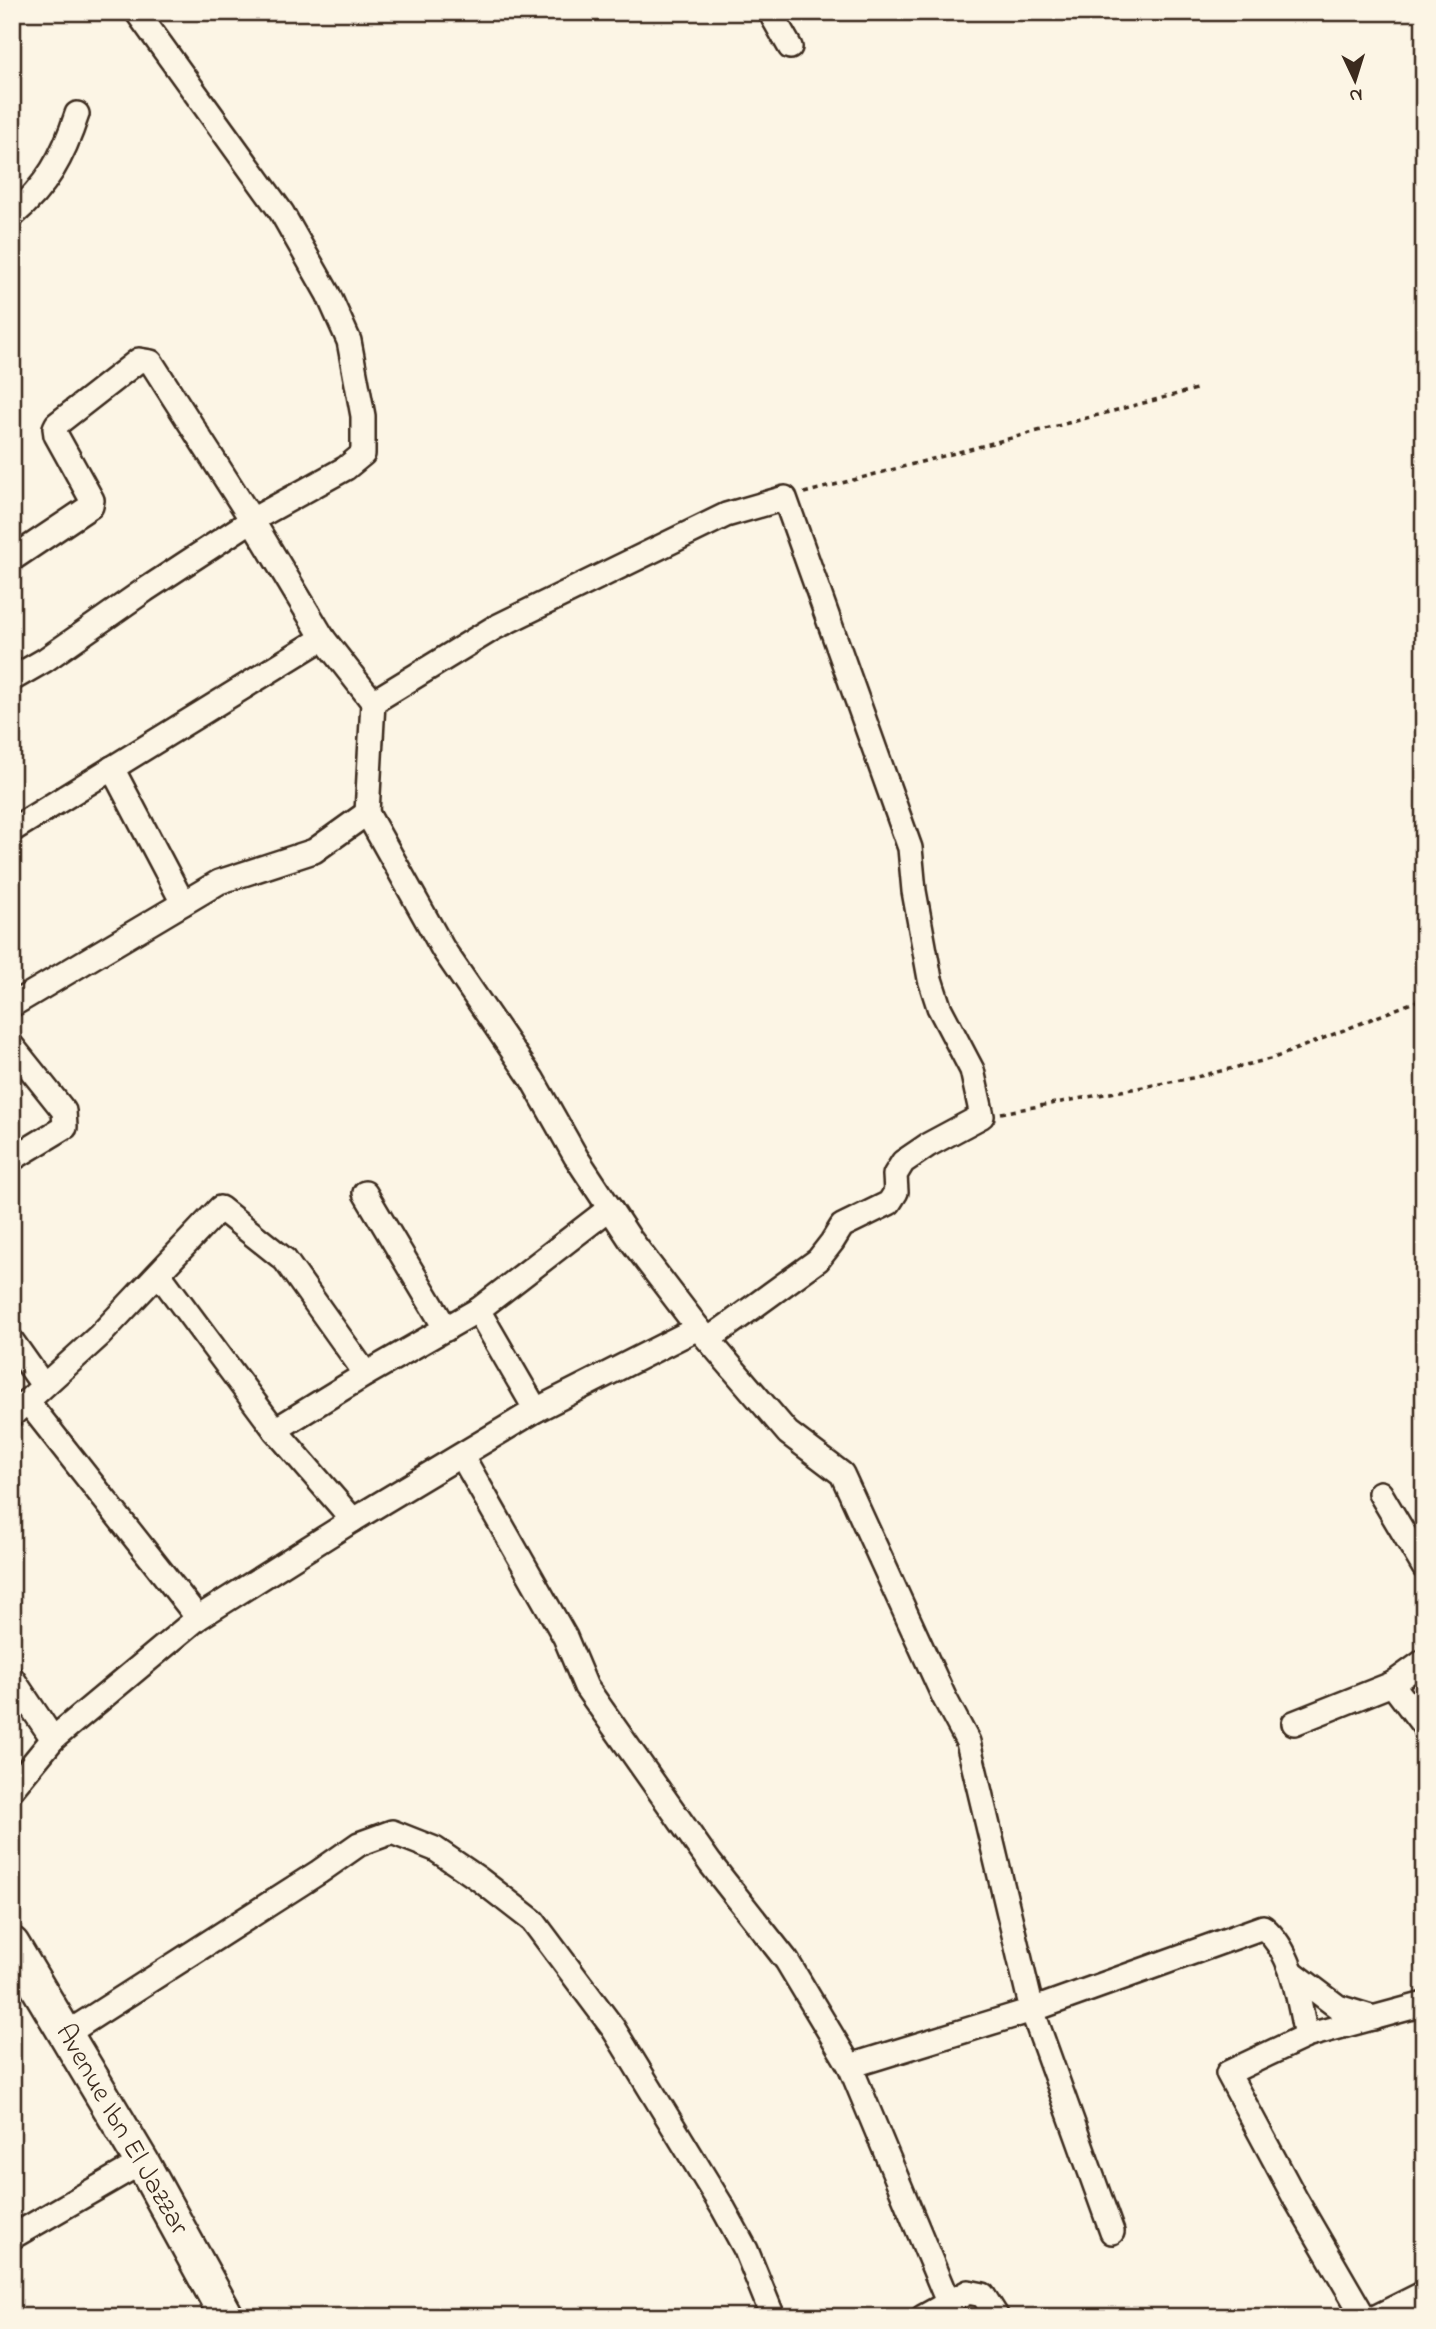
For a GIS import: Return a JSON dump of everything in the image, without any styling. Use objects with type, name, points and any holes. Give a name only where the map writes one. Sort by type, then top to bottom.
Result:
[{"type":"main road","name":"Avenue Ibn El Jazzar","points":[[12,1944],[142,2162],[227,2317]]},
{"type":"street","points":[[770,12],[790,47]]},
{"type":"street","points":[[12,679],[252,520],[346,468],[363,454],[363,416],[352,354],[328,294],[282,213],[142,13]]},
{"type":"street","points":[[12,216],[24,206],[62,158],[77,114]]},
{"type":"street","points":[[12,559],[91,506],[92,500],[56,435],[55,428],[139,360],[151,362],[252,520],[323,638],[373,702],[367,813],[443,949],[532,1079],[576,1157],[630,1239],[788,1433],[842,1474],[944,1697],[968,1742],[1032,2010],[1112,2232]]},
{"type":"street","points":[[12,1789],[53,1739],[198,1618],[353,1520],[536,1410],[704,1333],[818,1260],[842,1226],[889,1203],[896,1192],[895,1175],[903,1162],[982,1116],[972,1070],[939,1007],[930,979],[914,891],[910,848],[785,498],[726,515],[494,628],[373,702]]},
{"type":"street","points":[[12,830],[323,638]]},
{"type":"street","points":[[112,768],[183,903]]},
{"type":"street","points":[[12,1005],[219,882],[314,850],[367,813]]},
{"type":"street","points":[[12,1046],[64,1111],[66,1119],[65,1127],[12,1159]]},
{"type":"street","points":[[365,1194],[446,1329]]},
{"type":"street","points":[[275,1430],[478,1310],[610,1208]]},
{"type":"street","points":[[27,1400],[100,1335],[216,1210],[223,1209],[285,1260],[366,1374]]},
{"type":"street","points":[[159,1274],[275,1430],[353,1520]]},
{"type":"street","points":[[478,1310],[536,1410]]},
{"type":"street","points":[[12,1340],[27,1400],[198,1618]]},
{"type":"street","points":[[462,1456],[565,1637],[586,1686],[710,1863],[787,1961],[850,2066],[947,2302]]},
{"type":"street","points":[[1380,1493],[1424,1567]]},
{"type":"street","points":[[1294,1723],[1392,1684],[1424,1661]]},
{"type":"street","points":[[12,1678],[53,1739]]},
{"type":"street","points":[[1392,1684],[1424,1726]]},
{"type":"street","points":[[66,2034],[359,1844],[392,1832],[435,1849],[480,1879],[533,1921],[613,2028],[723,2208],[746,2250],[773,2317]]},
{"type":"street","points":[[850,2066],[1032,2010],[1263,1927],[1275,1937],[1293,1973],[1306,2036]]},
{"type":"street","points":[[1293,1973],[1338,2007],[1374,2018]]},
{"type":"street","points":[[1364,2317],[1296,2200],[1228,2073],[1306,2036],[1424,2004]]},
{"type":"street","points":[[12,2237],[142,2162]]},
{"type":"street","points":[[923,2317],[968,2292],[983,2295],[997,2317]]},
{"type":"street","points":[[1376,2317],[1424,2293]]},
{"type":"path","points":[[785,498],[1200,388]]},
{"type":"path","points":[[982,1116],[1192,1078],[1274,1058],[1424,998]]}]
